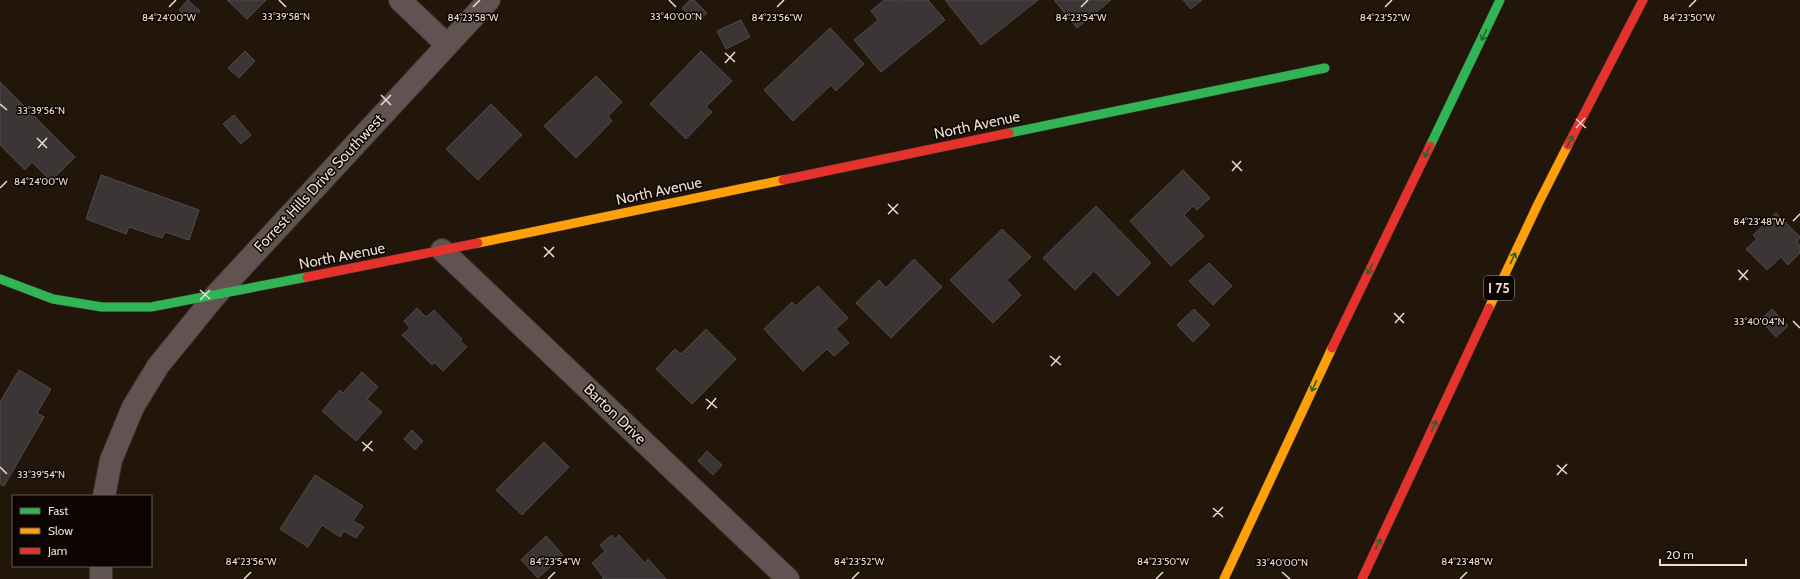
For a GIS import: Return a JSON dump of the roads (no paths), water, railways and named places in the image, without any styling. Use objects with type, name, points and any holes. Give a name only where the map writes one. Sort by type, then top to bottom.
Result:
[{"type":"main road","points":[[1224,579],[1347,317],[1500,0]]},
{"type":"main road","name":"I 75","points":[[1362,579],[1538,204],[1643,0]]},
{"type":"main road","name":"North Avenue","points":[[0,279],[53,299],[102,307],[151,307],[215,296],[442,250],[1325,68]]},
{"type":"street","points":[[400,0],[446,45]]},
{"type":"street","name":"Forrest Hills Drive Southwest","points":[[104,495],[111,460],[133,407],[158,366],[215,296],[488,0]]},
{"type":"street","name":"Barton Drive","points":[[442,250],[788,579]]},
{"type":"street","points":[[101,567],[101,579]]}]
